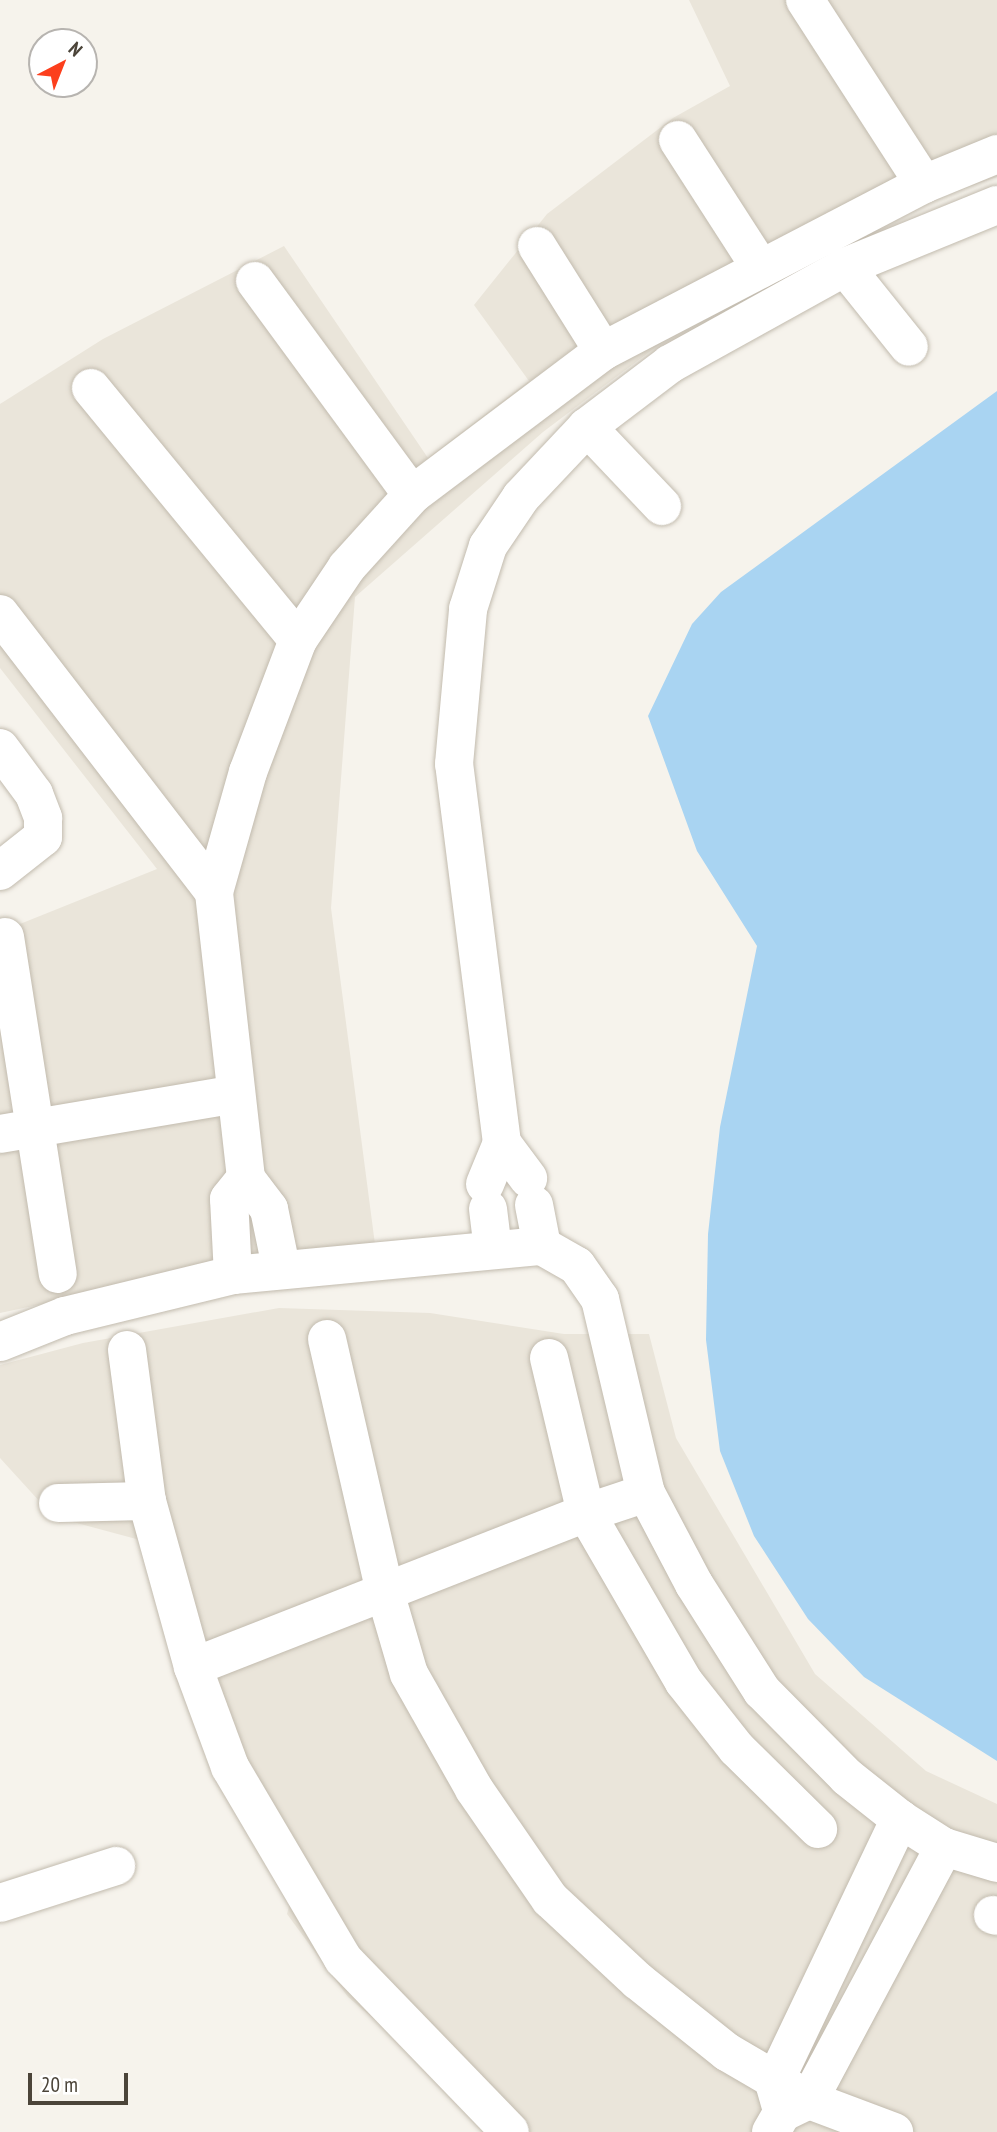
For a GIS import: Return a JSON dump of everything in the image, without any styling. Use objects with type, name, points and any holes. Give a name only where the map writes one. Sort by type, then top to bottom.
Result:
[{"type":"street","points":[[805,0],[924,184]]},
{"type":"street","points":[[678,140],[761,269]]},
{"type":"street","points":[[281,1267],[269,1209],[246,1178],[214,892],[248,772],[298,640],[347,567],[412,495],[603,351],[924,184],[997,154]]},
{"type":"street","points":[[493,1248],[487,1197],[502,1143],[454,764],[468,609],[488,546],[522,497],[587,426],[670,363],[845,267],[997,205]]},
{"type":"street","points":[[537,246],[603,351]]},
{"type":"street","points":[[845,267],[909,347]]},
{"type":"street","points":[[255,281],[412,495]]},
{"type":"street","points":[[91,388],[298,640]]},
{"type":"street","points":[[587,426],[662,506]]},
{"type":"street","points":[[0,614],[214,892]]},
{"type":"street","points":[[0,748],[34,794],[43,818],[43,837],[0,871]]},
{"type":"street","points":[[5,937],[18,1131],[58,1273]]},
{"type":"street","points":[[18,1131],[236,1094]]},
{"type":"street","points":[[502,1143],[531,1192],[542,1246]]},
{"type":"street","points":[[233,1275],[229,1199],[246,1178]]},
{"type":"street","points":[[0,1342],[65,1316],[233,1275],[281,1267],[542,1246],[577,1265],[600,1299],[646,1493],[694,1584],[762,1691],[847,1777],[900,1819],[944,1847],[997,1863]]},
{"type":"street","points":[[327,1339],[385,1592],[409,1674],[474,1789],[550,1899],[638,1981],[784,2107],[894,2132]]},
{"type":"street","points":[[127,1350],[147,1501],[193,1667],[229,1767],[343,1959],[510,2132]]},
{"type":"street","points":[[549,1358],[586,1513],[684,1682],[737,1749],[818,1829]]},
{"type":"street","points":[[193,1667],[586,1513],[646,1493]]},
{"type":"street","points":[[58,1503],[147,1501]]},
{"type":"street","points":[[784,2107],[845,1939],[900,1819]]},
{"type":"street","points":[[784,2107],[888,1958],[944,1847]]},
{"type":"street","points":[[0,1903],[116,1866]]},
{"type":"street","points":[[845,1939],[888,1958]]},
{"type":"shaded area","points":[[689,0],[997,0],[997,177],[857,226],[701,313],[543,432],[355,597],[331,908],[376,1252],[165,1278],[0,1313],[0,932],[157,869],[0,668],[0,404],[103,339],[284,246],[428,458],[529,381],[474,305],[547,214],[673,118],[730,86]]},
{"type":"shaded area","points":[[279,1308],[430,1313],[564,1334],[649,1334],[676,1438],[815,1674],[926,1771],[997,1804],[997,2132],[507,2132],[348,1997],[287,1914],[297,1878],[140,1540],[73,1522],[41,1503],[0,1458],[0,1365],[83,1343]]},
{"type":"water","points":[[997,391],[997,1761],[864,1677],[808,1619],[754,1536],[720,1451],[706,1340],[708,1234],[720,1127],[757,946],[697,851],[648,716],[692,624],[721,592]]}]
